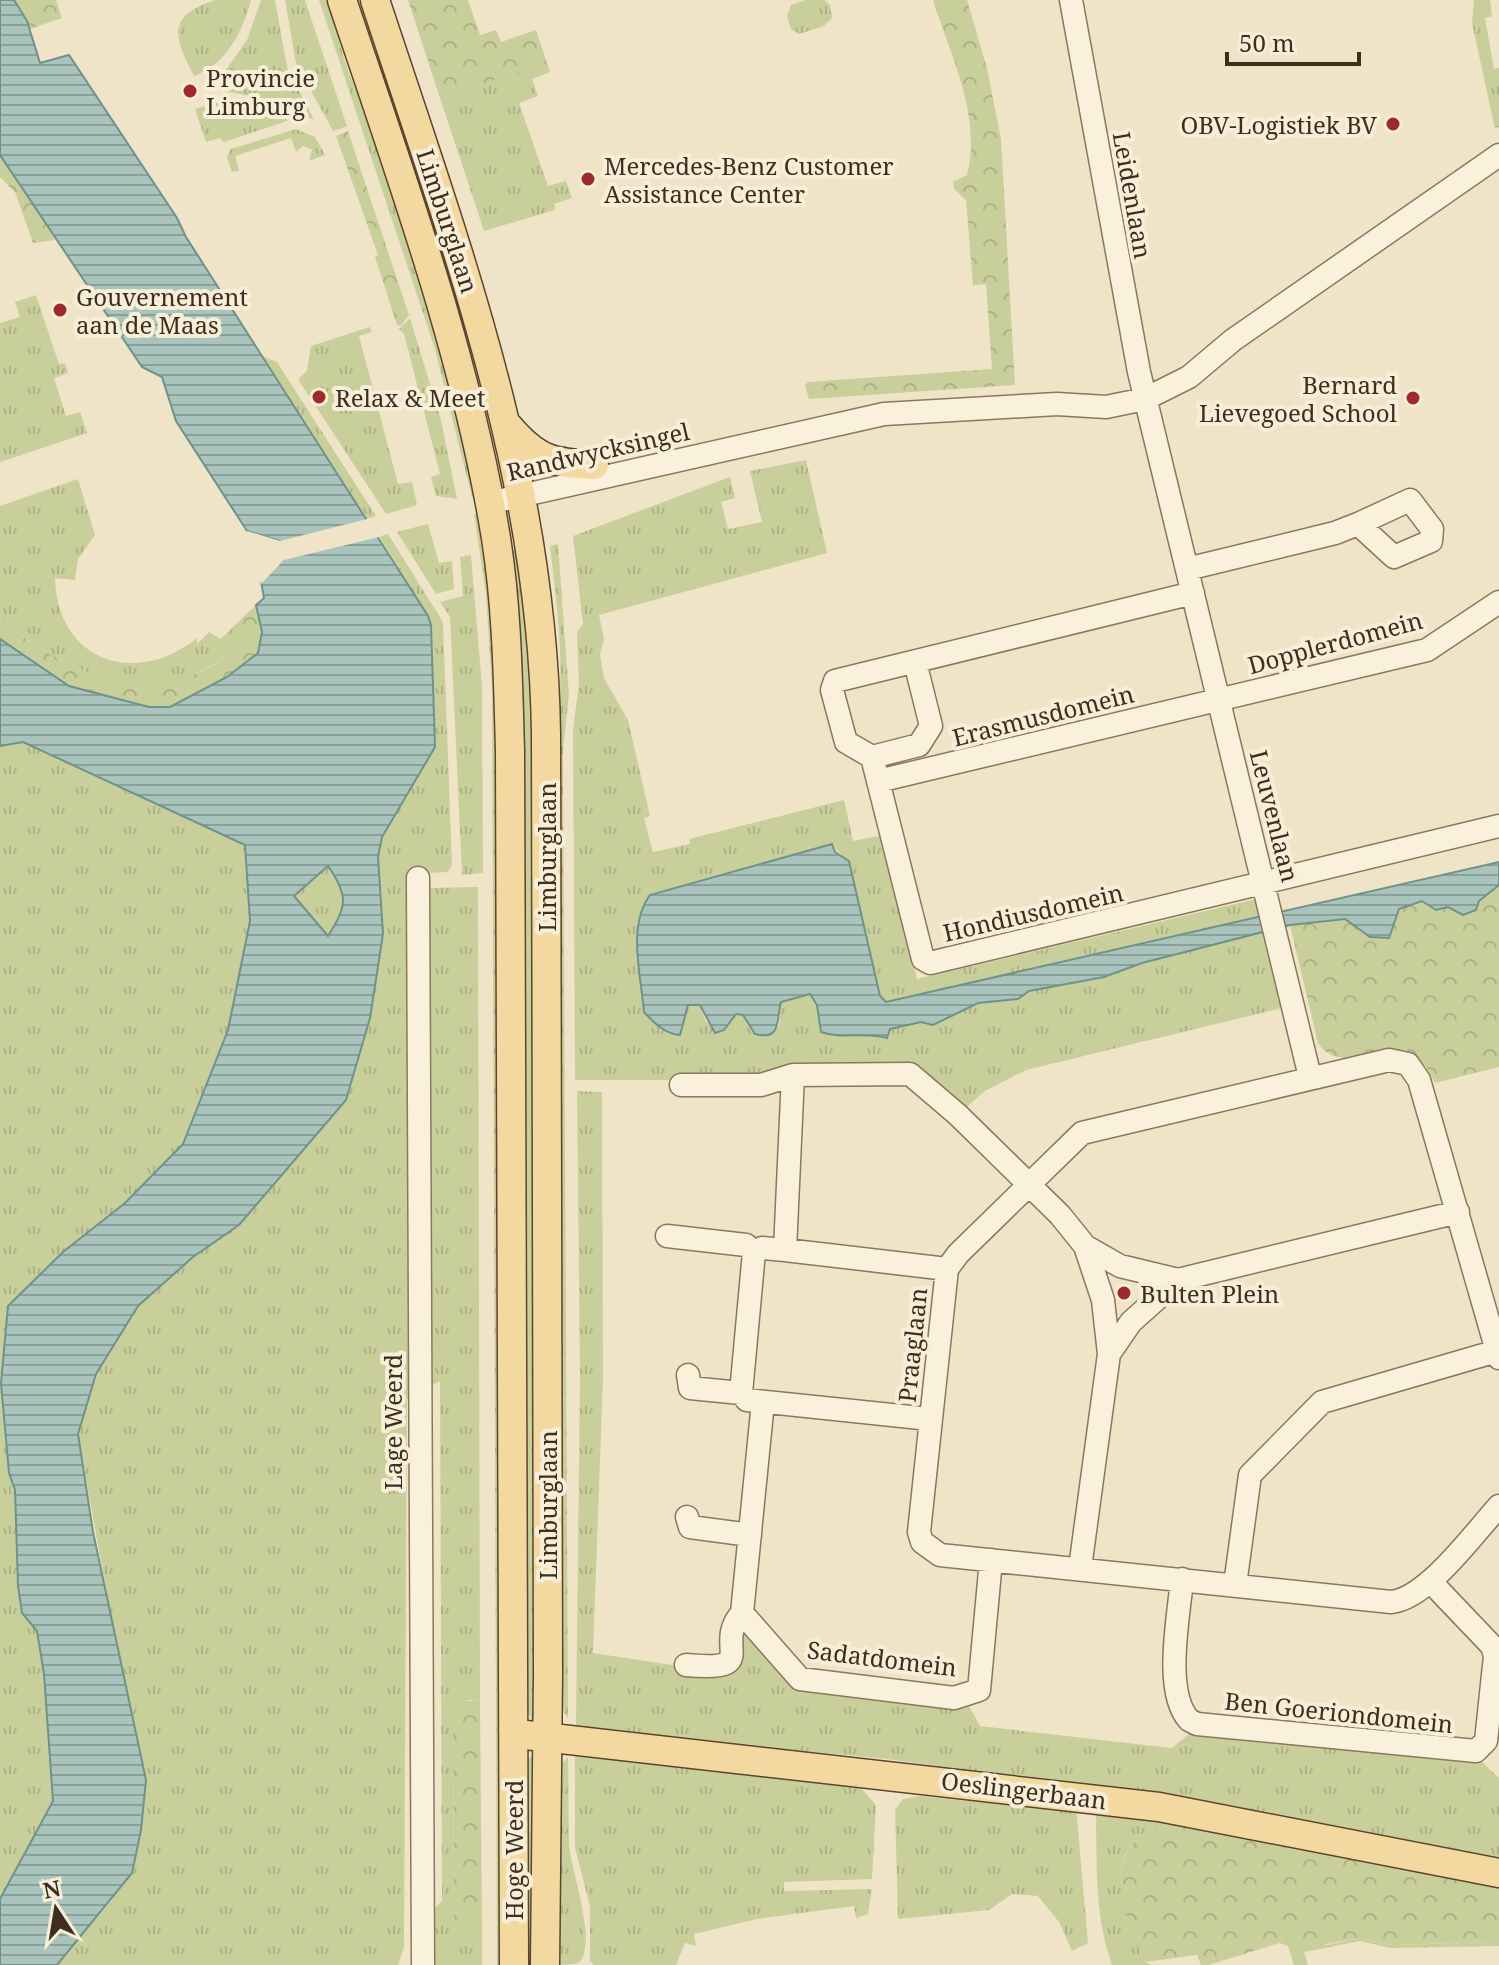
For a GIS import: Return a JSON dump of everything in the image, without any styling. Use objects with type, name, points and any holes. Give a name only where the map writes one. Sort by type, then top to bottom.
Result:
[{"type":"main road","name":"Limburglaan","points":[[342,0],[421,238],[464,386],[489,503],[505,628],[510,751],[513,1734]]},
{"type":"main road","name":"Limburglaan","points":[[375,0],[464,268],[509,427],[541,616],[546,698],[545,1737]]},
{"type":"main road","points":[[509,427],[526,446],[549,461],[594,465]]},
{"type":"main road","name":"Oeslingerbaan","points":[[513,1734],[1086,1797],[1203,1813],[1499,1873]]},
{"type":"main road","name":"Hoge Weerd","points":[[513,1734],[514,1965]]},
{"type":"main road","name":"Hoge Weerd","points":[[545,1737],[545,1965]]},
{"type":"street","name":"Leidenlaan","points":[[1071,0],[1144,392]]},
{"type":"street","name":"Randwycksingel","points":[[1405,220],[1435,188],[1499,138]]},
{"type":"street","name":"Randwycksingel","points":[[489,503],[594,465],[788,420],[847,413],[884,414],[1057,404],[1106,407],[1189,377],[1233,340],[1499,155]]},
{"type":"street","name":"Leuvenlaan","points":[[1144,392],[1310,1077]]},
{"type":"street","name":"Randwycksingel","points":[[521,490],[884,414]]},
{"type":"street","points":[[1187,569],[1335,533],[1358,524]]},
{"type":"street","points":[[872,757],[846,742],[832,690],[835,681],[1193,593]]},
{"type":"street","name":"Dopplerdomein","points":[[1219,698],[1427,650],[1499,602]]},
{"type":"street","name":"Erasmusdomein","points":[[872,757],[919,745],[931,726],[915,662]]},
{"type":"street","name":"Erasmusdomein","points":[[878,781],[1219,698]]},
{"type":"street","name":"Hondiusdomein","points":[[872,757],[923,959],[930,963],[1268,894]]},
{"type":"street","points":[[1268,894],[1499,826]]},
{"type":"street","name":"Lage Weerd","points":[[418,878],[423,1965]]},
{"type":"street","name":"Praaglaan","points":[[1498,1354],[1419,1080],[1408,1064],[1389,1060],[1082,1133],[947,1269],[918,1523],[922,1542],[940,1555],[1391,1602],[1406,1599],[1430,1581],[1499,1506]]},
{"type":"street","points":[[681,1085],[761,1085],[793,1075],[910,1074],[938,1095],[1029,1184],[1085,1246],[1120,1266],[1178,1280],[1458,1212]]},
{"type":"street","points":[[785,1250],[793,1075]]},
{"type":"street","points":[[667,1236],[746,1245],[754,1252]]},
{"type":"street","points":[[1080,1568],[1109,1354],[1103,1300],[1085,1246]]},
{"type":"street","points":[[754,1252],[762,1248],[785,1250],[947,1269]]},
{"type":"street","points":[[741,1393],[754,1252]]},
{"type":"street","points":[[1109,1354],[1131,1322],[1178,1280]]},
{"type":"street","points":[[1235,1585],[1250,1475],[1322,1402],[1498,1354]]},
{"type":"street","points":[[688,1375],[690,1388],[741,1393],[747,1400],[930,1419]]},
{"type":"street","points":[[686,1665],[721,1668],[726,1665],[731,1653],[734,1622],[742,1613],[763,1402]]},
{"type":"street","points":[[687,1517],[690,1527],[750,1535]]},
{"type":"street","name":"Sadatdomein","points":[[742,1613],[800,1679],[954,1698],[979,1690],[991,1560]]},
{"type":"street","name":"Ben Goeriondomein","points":[[1182,1579],[1175,1653],[1176,1695],[1189,1720],[1197,1724],[1476,1751],[1486,1741],[1495,1656],[1492,1646],[1430,1581]]},
{"type":"green space","points":[[14,0],[56,0],[62,18],[30,29]]},
{"type":"green space","points":[[215,0],[251,0],[232,46],[215,64],[194,76],[182,50],[179,29],[188,13]]},
{"type":"green space","points":[[261,0],[275,0],[287,67],[314,120],[266,99],[229,92],[221,77],[247,40]]},
{"type":"green space","points":[[285,0],[305,0],[347,126],[333,131],[296,63]]},
{"type":"green space","points":[[319,0],[333,0],[345,61],[356,90],[372,117],[446,342],[476,496],[472,497],[434,346]]},
{"type":"green space","points":[[351,0],[365,0],[480,368],[448,267],[429,234]]},
{"type":"green space","points":[[408,0],[468,0],[480,35],[496,30],[501,42],[536,30],[547,63],[440,98]]},
{"type":"green space","points":[[806,0],[824,0],[830,5],[832,18],[824,26],[799,34],[791,29],[787,16],[791,5]]},
{"type":"green space","points":[[933,0],[967,0],[987,68],[1001,139],[1015,385],[809,399],[805,385],[808,382],[992,369],[986,284],[973,285],[966,200],[954,189],[953,182],[967,175],[971,153],[968,109]]},
{"type":"green space","points":[[1474,0],[1490,0],[1492,16],[1485,18],[1494,69],[1499,68],[1499,127],[1495,129],[1472,23]]},
{"type":"green space","points":[[547,63],[550,72],[532,79],[538,96],[519,103],[548,186],[566,181],[572,198],[554,204],[555,210],[484,231],[440,98]]},
{"type":"green space","points":[[219,102],[253,107],[287,118],[287,121],[224,142],[220,138],[206,142],[195,109]]},
{"type":"green space","points":[[296,129],[315,137],[325,155],[309,161],[312,150],[303,146],[296,152],[291,138],[235,156],[239,171],[232,172],[227,157],[231,149]]},
{"type":"green space","points":[[348,131],[409,315],[401,326],[397,325],[375,257],[378,255],[336,136]]},
{"type":"green space","points":[[0,155],[26,189],[55,240],[33,243],[15,192],[0,177]]},
{"type":"green space","points":[[36,295],[59,364],[65,363],[68,373],[54,378],[66,416],[80,412],[87,433],[0,462],[0,323],[20,317],[15,302]]},
{"type":"green space","points":[[410,318],[441,420],[457,499],[436,496],[431,477],[440,474],[404,334],[399,329]]},
{"type":"green space","points":[[370,327],[372,332],[359,336],[398,484],[412,482],[417,505],[386,514],[298,379],[307,371],[311,346]]},
{"type":"green space","points":[[262,356],[277,362],[376,516],[367,519]]},
{"type":"green space","points":[[806,460],[827,553],[599,615],[604,639],[600,654],[604,678],[628,720],[650,816],[644,818],[653,852],[690,844],[689,839],[844,800],[853,841],[884,835],[917,979],[1256,899],[1260,917],[917,996],[933,1025],[978,1003],[1018,1000],[1029,991],[1104,977],[1142,963],[1265,932],[1282,1008],[1026,1070],[985,1091],[964,1109],[918,1067],[756,1080],[575,1080],[573,729],[579,684],[577,632],[583,624],[573,536],[730,477],[735,498],[721,502],[728,529],[762,522],[750,471]],"holes":[[[831,844],[845,859],[880,997],[909,1025],[890,1029],[886,1038],[821,1032],[817,1005],[810,994],[781,1002],[779,1027],[748,1025],[743,1015],[735,1014],[724,1030],[706,1022],[700,1005],[688,1005],[685,1013],[643,1006],[637,923],[666,890]]]},
{"type":"green space","points":[[78,479],[95,535],[78,559],[75,580],[55,578],[59,606],[69,629],[84,647],[104,658],[125,663],[149,661],[173,653],[197,638],[197,644],[209,632],[221,639],[238,622],[238,643],[228,655],[190,677],[169,684],[142,686],[120,683],[56,657],[0,620],[0,506]]},
{"type":"green space","points":[[474,514],[480,514],[498,594],[508,1965],[497,1965],[492,689],[486,595]]},
{"type":"green space","points":[[428,524],[439,563],[452,561],[454,589],[436,594],[397,532]]},
{"type":"green space","points":[[388,534],[443,622],[452,865],[448,872],[429,873],[426,888],[478,887],[480,1701],[468,1700],[453,1711],[454,1923],[482,1924],[482,1965],[432,1965],[428,1915],[442,1901],[440,1381],[407,1399],[404,1947],[398,1965],[57,1965],[113,1899],[119,1662],[78,1434],[96,1374],[138,1306],[193,1257],[239,1225],[346,1100],[370,1018],[383,934],[378,856],[382,837],[402,801],[428,616],[379,536]]},
{"type":"green space","points":[[558,544],[569,694],[563,750],[568,1719],[559,1703],[556,731],[560,662],[550,546]]},
{"type":"green space","points":[[524,549],[532,625],[539,1721],[533,1723],[526,1708],[505,553]]},
{"type":"green space","points":[[471,555],[482,686],[483,873],[462,875],[450,617],[440,602],[463,596],[460,557]]},
{"type":"green space","points":[[256,605],[262,632],[258,653],[227,677],[170,707],[149,707],[69,686],[0,639],[0,620],[45,651],[94,674],[120,682],[146,684],[173,681],[199,672],[231,653],[238,643],[238,622]]},
{"type":"green space","points":[[23,742],[245,845],[250,921],[228,1030],[183,1144],[125,1203],[63,1252],[9,1473],[15,1490],[22,1613],[37,1631],[44,1674],[53,1801],[0,1899],[0,746]]},
{"type":"green space","points":[[328,866],[340,885],[343,901],[339,917],[327,936],[294,896]]},
{"type":"green space","points":[[1499,885],[1499,1067],[1435,1083],[1426,1067],[1406,1050],[1346,1058],[1335,1056],[1318,1043],[1290,925],[1345,919],[1354,925],[1422,900],[1436,910],[1448,907],[1463,915]]},
{"type":"green space","points":[[577,1091],[602,1092],[603,1378],[593,1653],[731,1674],[745,1628],[776,1664],[966,1701],[980,1726],[1172,1748],[1197,1727],[1475,1755],[1499,1778],[1499,1864],[1120,1792],[887,1759],[590,1731],[576,1725],[580,1377]]},
{"type":"green space","points":[[459,1701],[480,1701],[482,1924],[454,1924],[453,1711]]},
{"type":"green space","points":[[536,1751],[538,1965],[518,1965],[523,1765]]},
{"type":"green space","points":[[575,1753],[859,1786],[876,1805],[872,1879],[784,1882],[784,1891],[872,1889],[868,1914],[856,1918],[854,1906],[757,1919],[694,1934],[696,1946],[685,1943],[676,1965],[594,1965],[590,1961],[590,1906],[575,1848]]},
{"type":"green space","points":[[568,1757],[569,1845],[586,1938],[580,1962],[550,1965],[557,1768]]},
{"type":"green space","points":[[919,1796],[965,1801],[1011,1798],[1076,1807],[1088,1943],[1072,1951],[1059,1922],[1038,1896],[1012,1894],[989,1910],[898,1919],[895,1810],[903,1799]]},
{"type":"green space","points":[[1096,1810],[1180,1822],[1139,1837],[1128,1850],[1123,1865],[1121,1881],[1128,1916],[1145,1962],[1151,1965],[1112,1965],[1099,1908]]},
{"type":"green space","points":[[1180,1822],[1499,1883],[1499,1942],[1391,1945],[1359,1938],[1317,1946],[1286,1930],[1279,1943],[1209,1965],[1201,1965],[1197,1955],[1145,1962],[1132,1933],[1123,1899],[1123,1865],[1139,1837]]},
{"type":"green space","points":[[1286,1930],[1327,1945],[1359,1938],[1391,1945],[1499,1942],[1499,1946],[1390,1948],[1360,1941],[1304,1952],[1308,1965],[1294,1965],[1288,1946],[1279,1943]]},
{"type":"water","points":[[0,0],[14,0],[27,21],[40,63],[69,55],[177,218],[186,237],[428,616],[431,625],[435,747],[382,837],[378,857],[383,934],[370,1018],[346,1100],[239,1225],[193,1257],[138,1306],[96,1374],[78,1434],[93,1532],[146,1780],[141,1830],[132,1873],[57,1965],[0,1965],[0,1899],[53,1801],[44,1674],[37,1631],[22,1613],[18,1586],[15,1490],[9,1473],[1,1383],[8,1306],[63,1252],[125,1203],[183,1144],[228,1030],[250,921],[245,845],[23,742],[0,746],[0,639],[69,686],[149,707],[170,707],[227,677],[258,653],[262,632],[256,605],[264,598],[261,581],[284,559],[280,541],[247,531],[176,421],[162,377],[142,367],[0,155]],"holes":[[[328,866],[340,885],[343,901],[339,917],[328,936],[294,896]]]},
{"type":"water","points":[[832,844],[835,852],[849,861],[880,996],[886,1002],[1499,862],[1499,885],[1479,901],[1476,910],[1463,915],[1448,907],[1436,910],[1422,901],[1399,909],[1389,938],[1370,937],[1345,919],[1290,925],[1142,963],[1104,977],[1029,991],[1018,999],[978,1003],[933,1025],[921,1022],[890,1029],[887,1038],[821,1032],[817,1005],[810,994],[781,1002],[774,1032],[764,1035],[755,1034],[743,1015],[736,1014],[724,1030],[715,1033],[700,1005],[688,1005],[680,1035],[665,1030],[644,1012],[637,936],[643,907],[650,895]]},
{"type":"pier","points":[[371,518],[383,536],[284,560],[261,584],[259,578],[280,558],[277,544],[248,535],[247,531],[280,541]]},
{"type":"place","name":"Provincie Limburg","points":[[190,91]]},
{"type":"place","name":"OBV-Logistiek BV","points":[[1393,124]]},
{"type":"place","name":"Mercedes-Benz Customer Assistance Center","points":[[588,179]]},
{"type":"place","name":"Gouvernement aan de Maas","points":[[60,310]]},
{"type":"place","name":"Relax & Meet","points":[[319,397]]},
{"type":"place","name":"Bernard Lievegoed School","points":[[1413,398]]},
{"type":"place","name":"Bulten Plein","points":[[1124,1293]]}]
